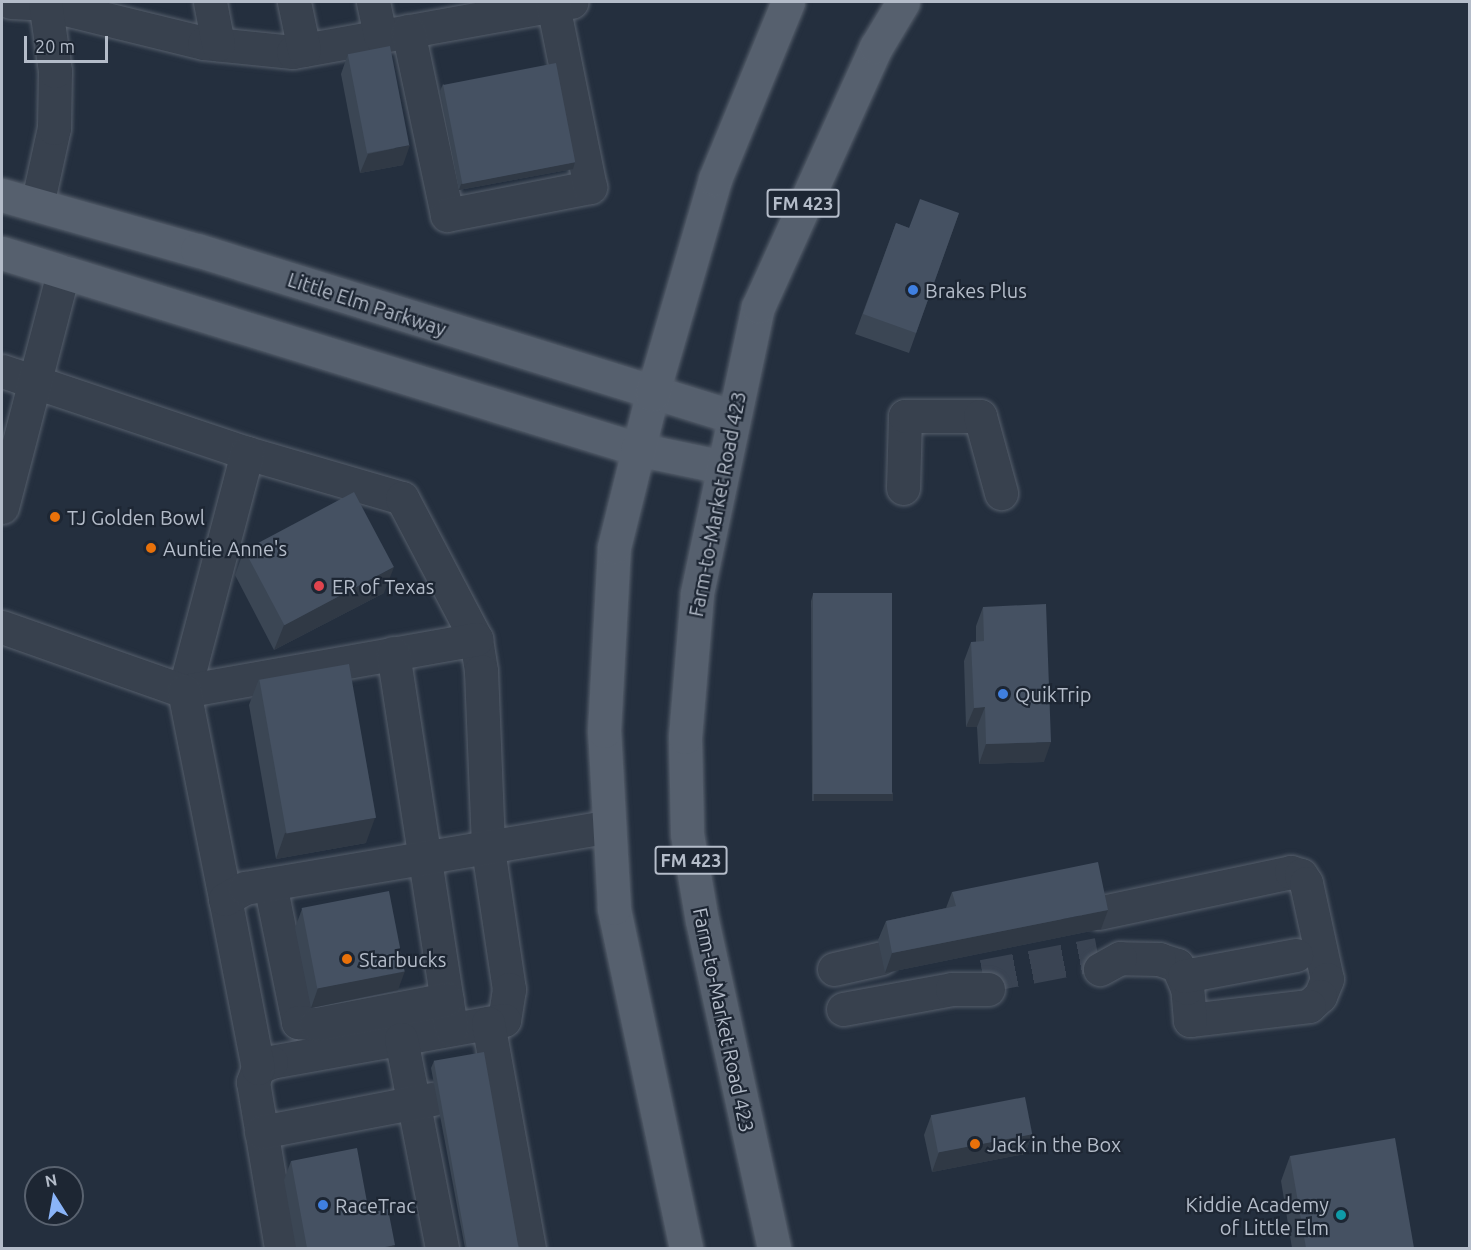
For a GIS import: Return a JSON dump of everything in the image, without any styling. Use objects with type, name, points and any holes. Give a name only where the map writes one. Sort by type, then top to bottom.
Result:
[{"type":"main road","points":[[686,1248],[614,908],[607,827],[604,731],[614,547],[637,449],[715,179],[788,2]]},
{"type":"main road","name":"Farm-to-Market Road 423","points":[[774,1248],[702,921],[687,834],[685,737],[697,593],[731,416],[758,307],[876,47],[903,2]]},
{"type":"main road","name":"Little Elm Parkway","points":[[2,195],[208,254],[652,395],[731,416]]},
{"type":"main road","points":[[2,253],[637,449],[723,467]]},
{"type":"lane","points":[[11,2],[45,3],[134,14],[218,44],[304,50],[394,33],[458,12],[548,4],[590,187],[447,215],[394,33],[373,2]]},
{"type":"lane","points":[[210,2],[218,44]]},
{"type":"lane","points":[[294,2],[304,50]]},
{"type":"lane","points":[[37,205],[54,128],[54,71],[45,3]]},
{"type":"lane","points":[[2,507],[63,272]]},
{"type":"lane","points":[[2,372],[247,453],[402,498],[412,511],[476,639],[482,671],[488,849],[509,989],[504,1020],[488,1023],[449,1014],[316,1024],[298,1022]]},
{"type":"lane","points":[[903,488],[905,416],[980,416],[1001,493]]},
{"type":"lane","points":[[247,453],[184,691],[258,1068],[253,1082],[281,1248]]},
{"type":"lane","points":[[2,627],[184,691],[476,639]]},
{"type":"lane","points":[[393,653],[449,1014]]},
{"type":"lane","points":[[225,899],[245,888],[488,849],[607,827]]},
{"type":"lane","points":[[1098,913],[1269,875],[1300,874],[1310,897],[1327,979],[1320,996],[1309,1006],[1190,1020],[1184,976],[1177,965],[1159,959],[1106,960]]},
{"type":"lane","points":[[270,884],[304,1056]]},
{"type":"lane","points":[[1184,976],[1296,955]]},
{"type":"lane","points":[[834,969],[882,958]]},
{"type":"lane","points":[[843,1009],[985,983]]},
{"type":"lane","points":[[258,1068],[304,1056],[400,1039],[449,1014]]},
{"type":"lane","points":[[488,1023],[493,1087],[522,1232]]},
{"type":"lane","points":[[400,1039],[425,1101],[445,1205],[448,1241]]},
{"type":"lane","points":[[261,1132],[425,1101]]},
{"type":"building","points":[[390,46],[409,145],[367,153],[348,54]]},
{"type":"building","points":[[556,63],[575,162],[462,184],[443,85]]},
{"type":"building","points":[[920,199],[959,213],[916,333],[863,314],[896,223],[909,228]]},
{"type":"building","points":[[354,492],[394,567],[284,625],[245,550]]},
{"type":"building","points":[[813,593],[892,593],[892,794],[813,794]]},
{"type":"building","name":"QuikTrip","points":[[1046,604],[1051,742],[986,744],[985,707],[974,708],[971,642],[984,641],[983,607]]},
{"type":"building","points":[[349,664],[376,818],[286,833],[259,680]]},
{"type":"building","points":[[1098,862],[1108,910],[892,953],[886,921],[956,906],[952,892]]},
{"type":"building","name":"Starbucks","points":[[389,891],[405,971],[317,988],[302,908]]},
{"type":"building","name":"RaceTrac","points":[[484,1052],[519,1248],[467,1248],[434,1061]]},
{"type":"building","points":[[1025,1097],[1032,1134],[938,1153],[931,1115]]},
{"type":"building","name":"Kiddie Academy of Little Elm","points":[[1395,1138],[1414,1248],[1306,1248],[1290,1156]]},
{"type":"building","name":"RaceTrac","points":[[357,1148],[369,1213],[388,1209],[395,1245],[380,1248],[307,1248],[291,1161]]},
{"type":"tunnel","points":[[983,976],[1098,954]]},
{"type":"place","name":"Brakes Plus","points":[[913,290]]},
{"type":"place","name":"TJ Golden Bowl","points":[[55,517]]},
{"type":"place","name":"Auntie Anne's","points":[[151,548]]},
{"type":"place","name":"ER of Texas","points":[[319,586]]},
{"type":"place","name":"QuikTrip","points":[[1003,694]]},
{"type":"place","name":"Starbucks","points":[[347,959]]},
{"type":"place","name":"Jack in the Box","points":[[975,1144]]},
{"type":"place","name":"RaceTrac","points":[[323,1205]]},
{"type":"place","name":"Kiddie Academy of Little Elm","points":[[1341,1215]]}]
